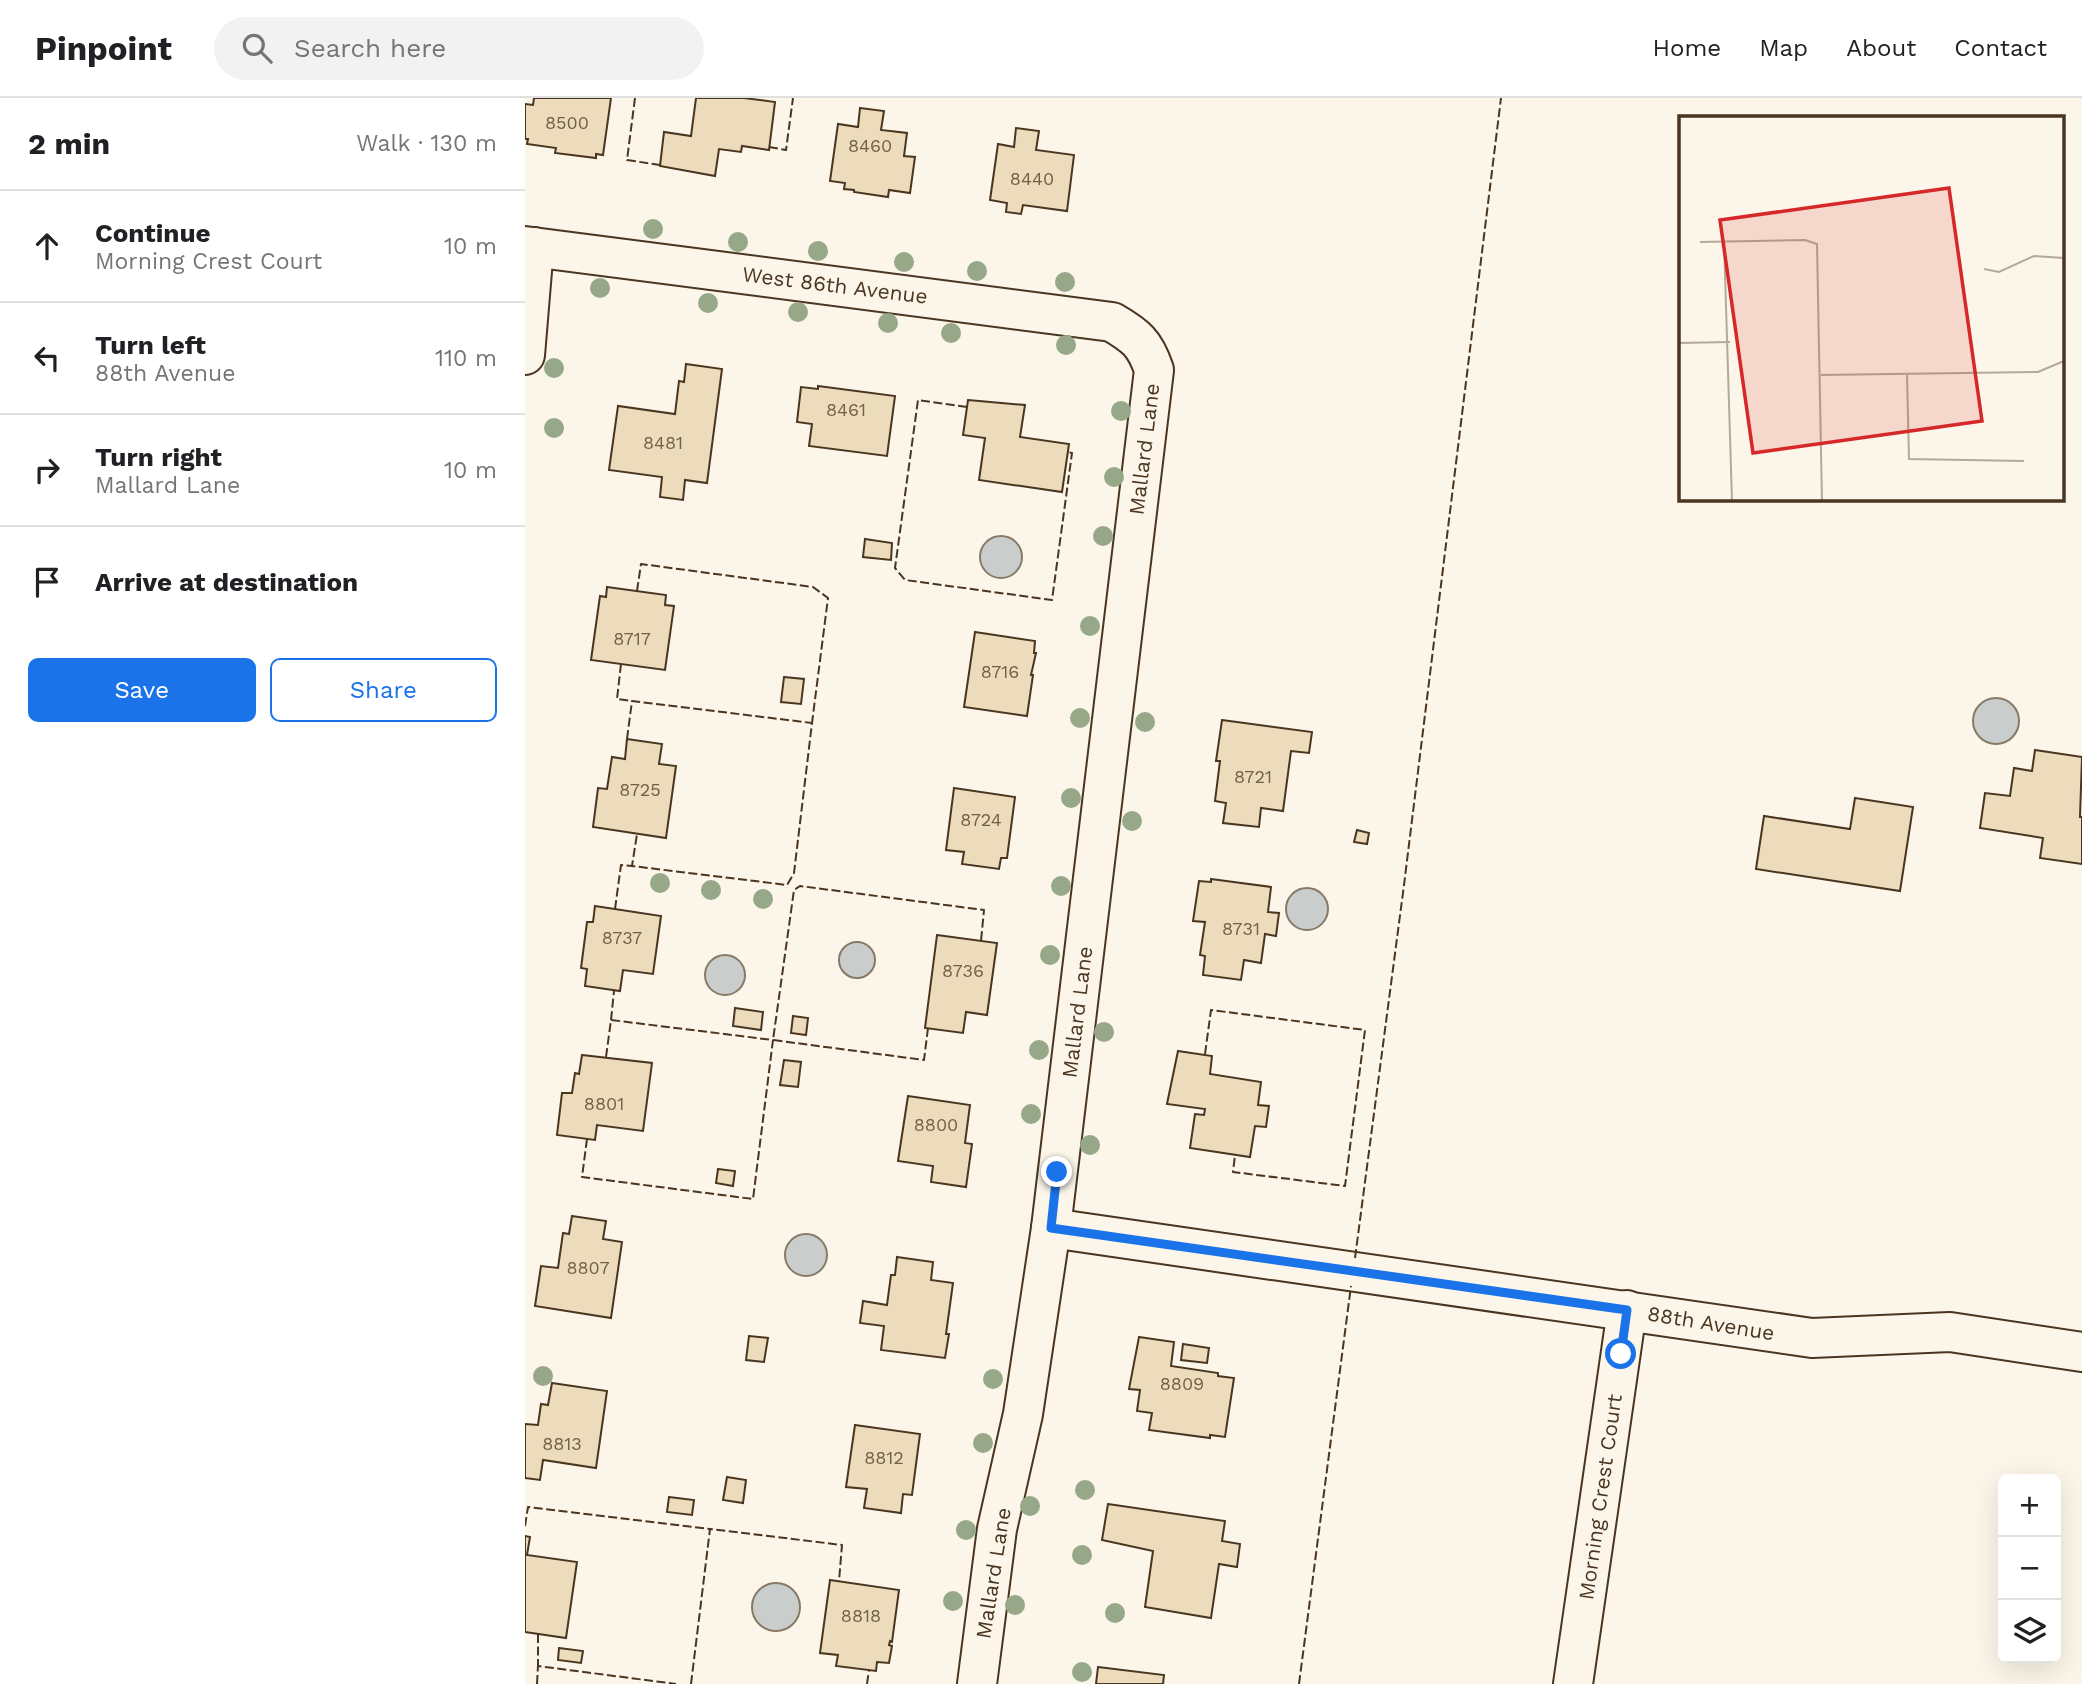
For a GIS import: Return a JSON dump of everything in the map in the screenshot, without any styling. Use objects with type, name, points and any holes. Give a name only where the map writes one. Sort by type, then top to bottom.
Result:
[{"type":"street","name":"West 86th Avenue","points":[[529,246],[1112,322],[1140,341]]},
{"type":"street","points":[[525,355],[529,246]]},
{"type":"street","name":"Mallard Lane","points":[[977,1684],[997,1529],[1023,1415],[1051,1228],[1154,370],[1148,352],[1140,341]]},
{"type":"street","name":"88th Avenue","points":[[1051,1228],[1812,1338],[1950,1332],[2082,1352]]},
{"type":"street","name":"Morning Crest Court","points":[[1573,1684],[1627,1310]]},
{"type":"shaded area","points":[[1001,536],[1016,542],[1022,557],[1016,572],[1001,578],[986,572],[980,557],[986,542]]},
{"type":"shaded area","points":[[1996,698],[2012,705],[2019,721],[2012,737],[1996,744],[1980,737],[1973,721],[1980,705]]},
{"type":"shaded area","points":[[1307,888],[1322,894],[1328,909],[1322,924],[1307,930],[1292,924],[1286,909],[1292,894]]},
{"type":"shaded area","points":[[857,942],[870,947],[875,960],[870,973],[857,978],[844,973],[839,960],[844,947]]},
{"type":"shaded area","points":[[725,955],[739,961],[745,975],[739,989],[725,995],[711,989],[705,975],[711,961]]},
{"type":"shaded area","points":[[806,1234],[821,1240],[827,1255],[821,1270],[806,1276],[791,1270],[785,1255],[791,1240]]},
{"type":"shaded area","points":[[776,1583],[793,1590],[800,1607],[793,1624],[776,1631],[759,1624],[752,1607],[759,1590]]},
{"type":"building","points":[[534,98],[611,98],[603,155],[596,154],[596,158],[555,153],[556,148],[527,144],[525,104],[533,105]]},
{"type":"building","points":[[696,98],[744,98],[775,102],[769,150],[742,146],[741,152],[719,149],[715,176],[660,166],[664,132],[691,136]]},
{"type":"building","points":[[860,108],[884,111],[881,130],[907,133],[904,156],[915,157],[910,193],[889,190],[888,197],[854,192],[844,189],[845,183],[830,181],[838,124],[858,127]]},
{"type":"building","points":[[1016,128],[1039,131],[1036,150],[1074,155],[1067,211],[1023,205],[1021,214],[1006,212],[1007,203],[990,200],[998,144],[1014,147]]},
{"type":"building","points":[[686,364],[722,369],[707,483],[685,480],[683,500],[660,497],[662,477],[609,470],[618,406],[675,414],[679,381],[684,382]]},
{"type":"building","points":[[818,386],[895,396],[887,456],[809,446],[812,424],[797,422],[801,387],[818,389]]},
{"type":"building","points":[[968,400],[1025,405],[1020,437],[1069,444],[1062,492],[979,480],[985,438],[963,435]]},
{"type":"building","points":[[865,539],[892,543],[891,560],[863,557]]},
{"type":"building","points":[[607,587],[666,595],[665,605],[674,606],[665,670],[591,660],[600,596],[606,597]]},
{"type":"building","points":[[975,632],[1035,641],[1036,653],[1027,716],[964,707]]},
{"type":"building","points":[[784,677],[804,679],[801,704],[781,702]]},
{"type":"building","points":[[1222,720],[1312,732],[1309,753],[1291,751],[1283,811],[1261,808],[1259,827],[1223,823],[1226,803],[1215,801],[1220,761],[1216,761]]},
{"type":"building","points":[[627,739],[662,744],[659,764],[676,766],[666,838],[593,827],[598,788],[607,789],[612,757],[625,759]]},
{"type":"building","points":[[2035,750],[2082,757],[2082,864],[2040,858],[2043,838],[1980,828],[1985,793],[2010,796],[2014,768],[2032,771]]},
{"type":"building","points":[[954,788],[1015,797],[1007,858],[1001,858],[999,869],[962,864],[964,852],[946,850]]},
{"type":"building","points":[[1855,798],[1913,807],[1900,891],[1756,869],[1764,816],[1850,829]]},
{"type":"building","points":[[1357,830],[1369,833],[1367,844],[1354,842]]},
{"type":"building","points":[[1211,879],[1271,887],[1268,912],[1279,913],[1276,936],[1265,934],[1261,963],[1244,960],[1241,980],[1203,975],[1205,956],[1200,955],[1205,922],[1193,921],[1199,881],[1211,882]]},
{"type":"building","points":[[595,906],[661,916],[653,974],[623,970],[620,991],[585,986],[587,969],[581,968],[587,922],[593,922]]},
{"type":"building","points":[[937,935],[997,943],[987,1015],[966,1012],[963,1033],[925,1028]]},
{"type":"building","points":[[735,1008],[763,1012],[761,1030],[733,1026]]},
{"type":"building","points":[[793,1016],[808,1018],[806,1035],[791,1033]]},
{"type":"building","points":[[1178,1051],[1212,1056],[1210,1074],[1261,1082],[1258,1105],[1269,1106],[1266,1127],[1255,1126],[1250,1157],[1190,1148],[1195,1114],[1204,1115],[1205,1109],[1167,1104]]},
{"type":"building","points":[[582,1055],[652,1063],[643,1131],[597,1125],[595,1140],[557,1135],[562,1093],[572,1093],[575,1073],[579,1074]]},
{"type":"building","points":[[784,1060],[801,1062],[798,1087],[780,1085]]},
{"type":"building","points":[[908,1096],[970,1105],[965,1143],[972,1144],[966,1187],[931,1182],[933,1166],[898,1161]]},
{"type":"building","points":[[718,1169],[735,1171],[733,1186],[716,1183]]},
{"type":"building","points":[[572,1216],[606,1221],[603,1239],[622,1242],[611,1318],[535,1306],[541,1266],[558,1268],[563,1233],[569,1234]]},
{"type":"building","points":[[897,1257],[933,1262],[931,1280],[953,1283],[945,1358],[881,1350],[884,1326],[860,1323],[863,1301],[887,1305],[891,1275],[895,1275]]},
{"type":"building","points":[[749,1336],[768,1338],[764,1362],[746,1360]]},
{"type":"building","points":[[1139,1337],[1174,1342],[1171,1366],[1234,1378],[1225,1437],[1210,1435],[1210,1438],[1149,1430],[1152,1413],[1137,1411],[1140,1390],[1129,1389]]},
{"type":"building","points":[[1183,1344],[1209,1348],[1207,1363],[1181,1360]]},
{"type":"building","points":[[552,1383],[607,1391],[596,1468],[543,1460],[540,1480],[525,1478],[525,1424],[538,1425],[541,1404],[548,1405]]},
{"type":"building","points":[[855,1425],[920,1434],[912,1495],[903,1494],[901,1513],[864,1508],[867,1489],[846,1487]]},
{"type":"building","points":[[727,1477],[746,1480],[743,1503],[723,1500]]},
{"type":"building","points":[[669,1497],[694,1500],[692,1515],[667,1512]]},
{"type":"building","points":[[1108,1504],[1225,1521],[1222,1541],[1240,1544],[1237,1567],[1219,1564],[1211,1618],[1145,1607],[1153,1551],[1102,1540]]},
{"type":"building","points":[[525,1536],[530,1537],[527,1555],[577,1562],[566,1638],[525,1632]]},
{"type":"building","points":[[830,1580],[899,1590],[892,1642],[890,1641],[889,1645],[892,1646],[889,1663],[877,1662],[876,1671],[836,1666],[838,1655],[820,1653]]},
{"type":"building","points":[[559,1648],[583,1651],[581,1663],[558,1660]]},
{"type":"building","points":[[1098,1667],[1164,1675],[1163,1684],[1096,1684]]},
{"type":"fence","points":[[635,98],[627,160],[660,165]]},
{"type":"fence","points":[[769,147],[786,150],[793,98]]},
{"type":"fence","points":[[1355,1258],[1501,98]]},
{"type":"fence","points":[[967,407],[918,400],[895,568],[905,580],[1052,600],[1072,453],[1068,452]]},
{"type":"fence","points":[[637,591],[641,564],[813,587],[828,598],[812,723]]},
{"type":"fence","points":[[621,664],[617,699],[632,701]]},
{"type":"fence","points":[[627,739],[632,701],[812,723],[794,873],[787,885],[632,866],[637,834]]},
{"type":"fence","points":[[615,909],[621,865],[632,866]]},
{"type":"fence","points":[[928,1028],[924,1060],[773,1040],[794,890],[800,886],[984,910],[981,941]]},
{"type":"fence","points":[[611,1020],[614,991]]},
{"type":"fence","points":[[1205,1054],[1211,1010],[1365,1030],[1345,1186],[1233,1172],[1235,1155]]},
{"type":"fence","points":[[587,1139],[582,1177],[753,1199],[773,1040],[611,1020],[606,1057]]},
{"type":"fence","points":[[1299,1684],[1351,1286]]},
{"type":"fence","points":[[525,1526],[528,1507],[710,1529]]},
{"type":"fence","points":[[691,1684],[710,1529],[842,1545],[839,1581]]},
{"type":"fence","points":[[538,1634],[538,1666]]},
{"type":"fence","points":[[537,1684],[538,1666],[676,1684]]},
{"type":"fence","points":[[867,1684],[869,1670]]},
{"type":"route","points":[[1057,1172],[1051,1228],[1627,1310],[1621,1354]]}]
